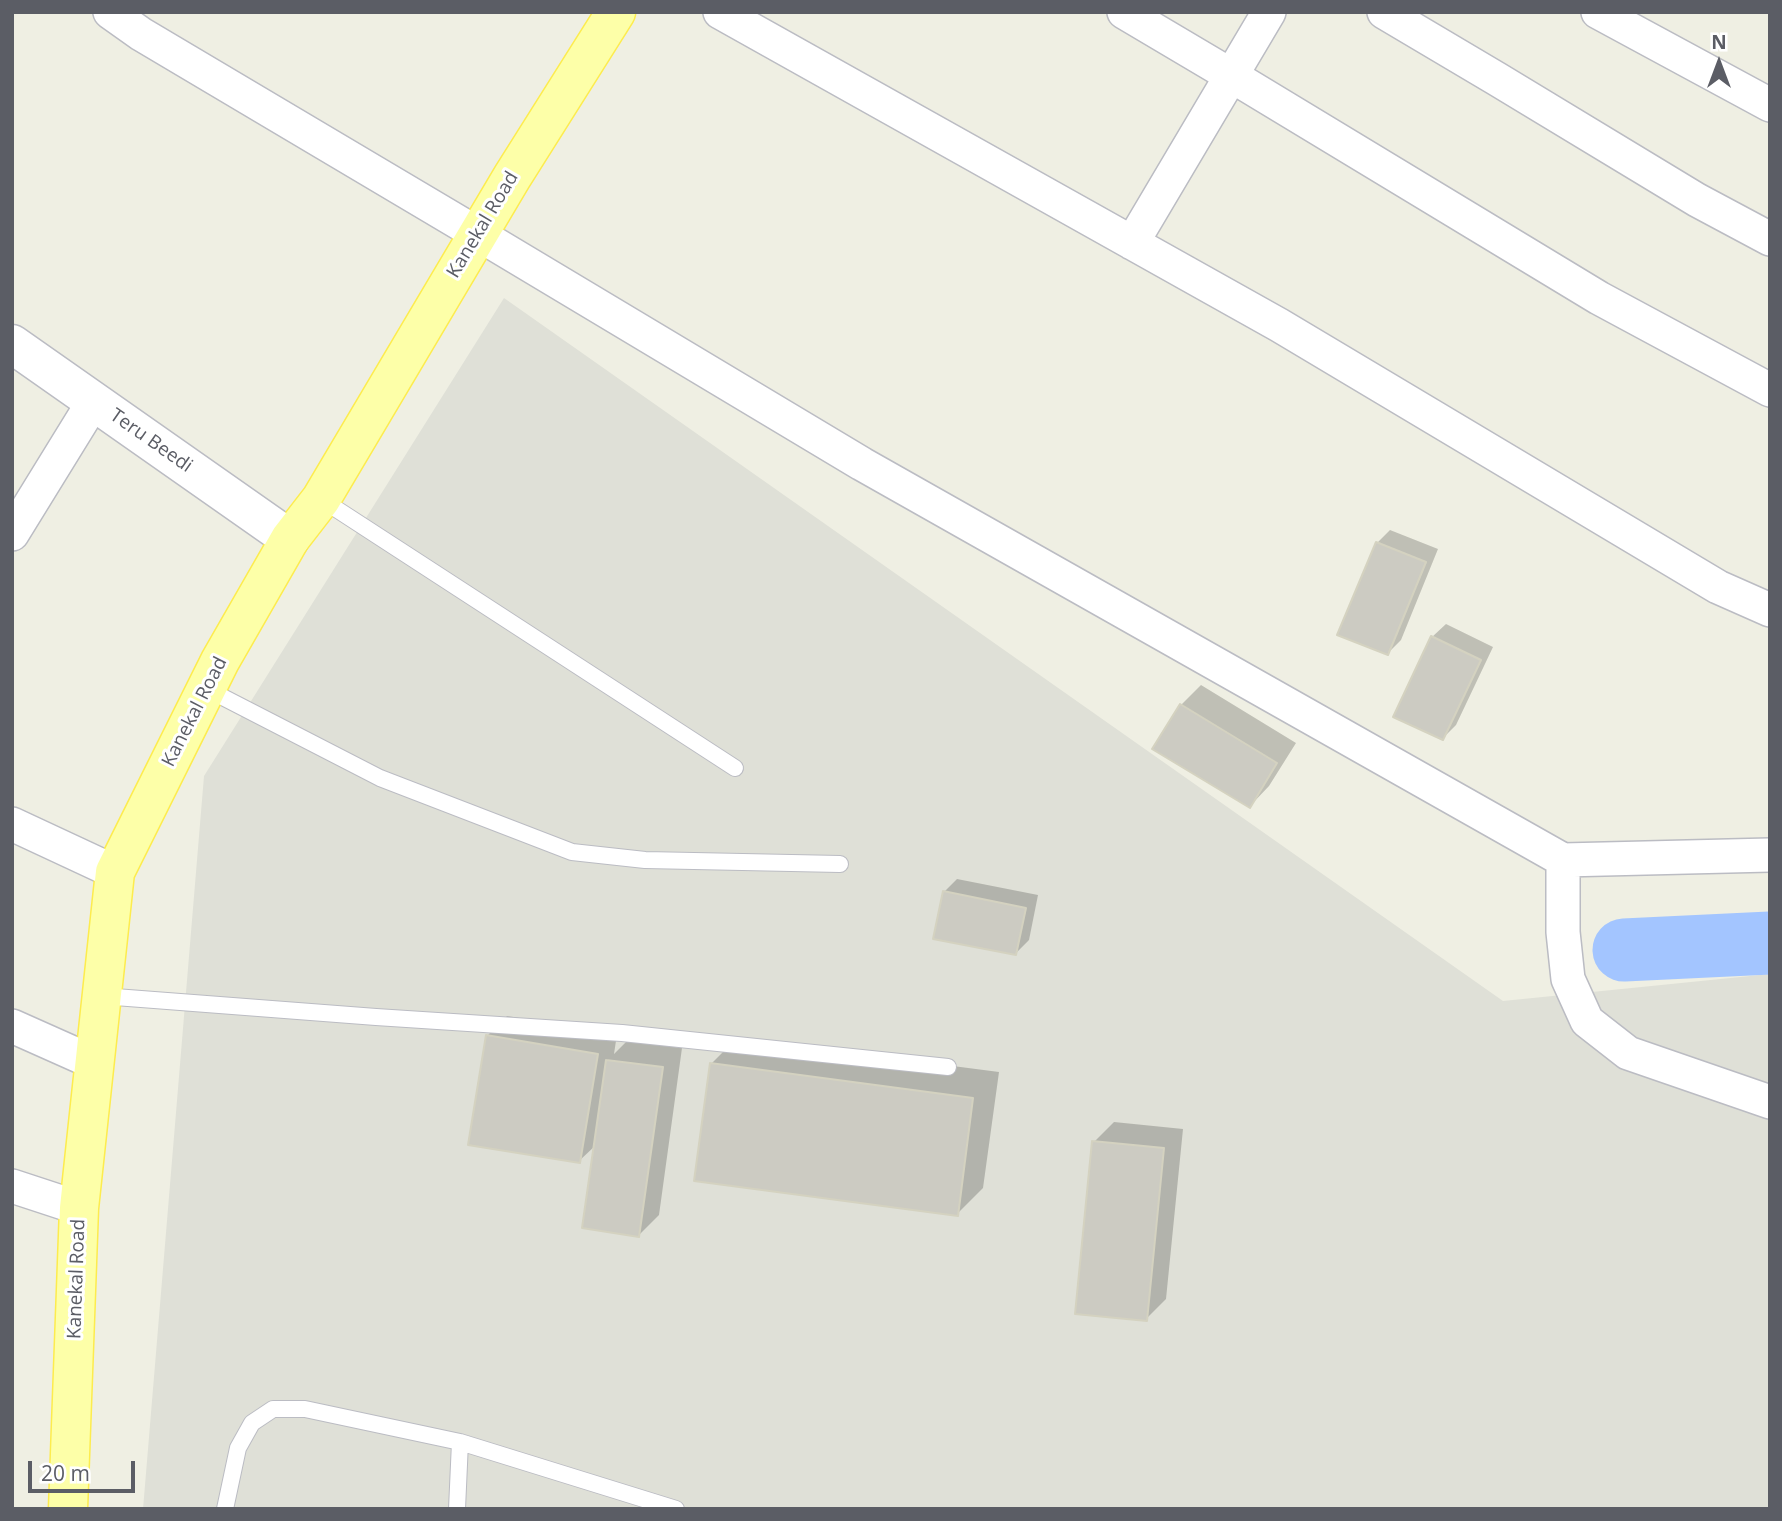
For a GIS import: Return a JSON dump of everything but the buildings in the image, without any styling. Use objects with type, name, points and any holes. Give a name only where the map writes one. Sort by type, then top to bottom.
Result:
[{"type":"main road","name":"Kanekal Road","points":[[68,1509],[79,1208],[115,872],[220,660],[290,539],[321,499],[512,177],[616,12]]},
{"type":"street","points":[[110,12],[141,34],[862,464],[1563,860],[1770,855]]},
{"type":"street","points":[[720,12],[1279,325],[1718,587],[1770,610]]},
{"type":"street","points":[[1124,12],[1599,298],[1770,390]]},
{"type":"street","points":[[1132,243],[1269,12]]},
{"type":"street","points":[[1384,12],[1697,200],[1770,239]]},
{"type":"street","points":[[1598,12],[1770,105]]},
{"type":"street","name":"Teru Beedi","points":[[12,344],[290,539]]},
{"type":"street","points":[[12,534],[94,401]]},
{"type":"street","points":[[12,824],[115,872]]},
{"type":"street","points":[[1563,860],[1563,932],[1568,979],[1587,1021],[1629,1053],[1770,1102]]},
{"type":"street","points":[[12,1026],[95,1063]]},
{"type":"street","points":[[12,1186],[79,1208]]},
{"type":"lane","points":[[321,499],[735,768]]},
{"type":"lane","points":[[206,688],[380,778],[572,852],[645,860],[840,864]]},
{"type":"lane","points":[[102,996],[622,1033],[948,1067]]},
{"type":"lane","points":[[225,1509],[238,1448],[252,1423],[273,1409],[305,1409],[460,1442],[676,1509]]},
{"type":"lane","points":[[457,1509],[460,1442]]},
{"type":"shaded area","points":[[504,298],[1503,1001],[1770,974],[1770,1509],[143,1509],[204,776]]},
{"type":"waterway","points":[[1624,950],[1770,943]]}]
